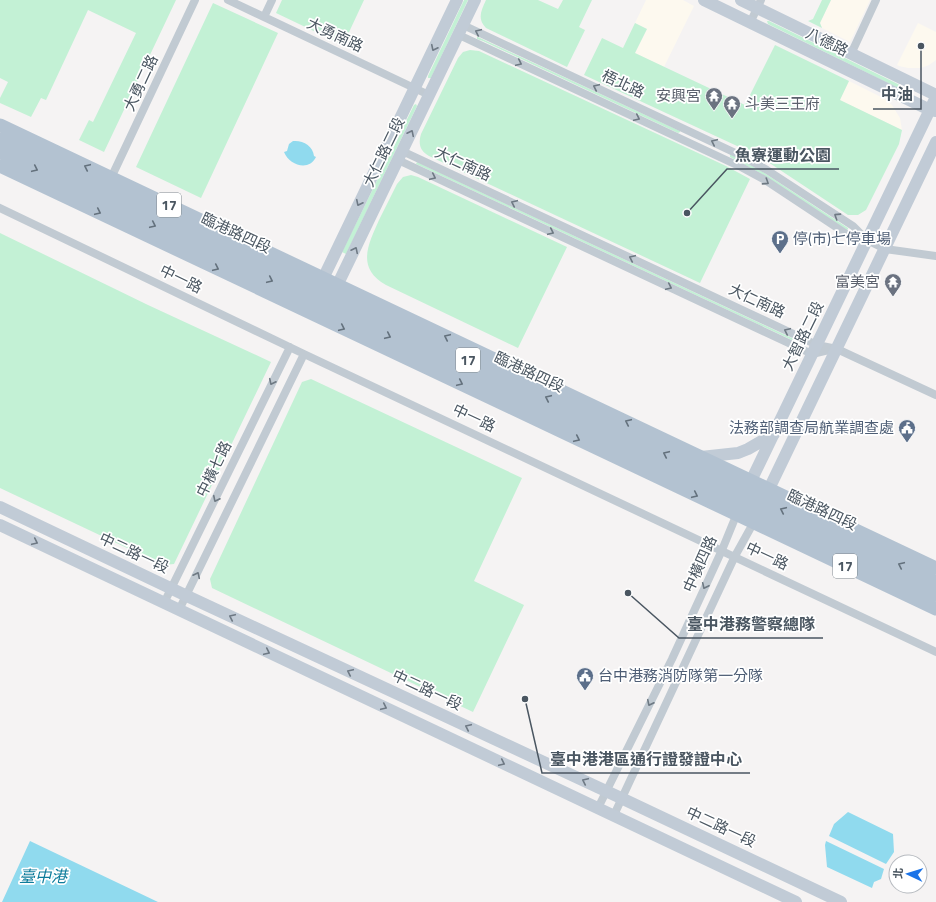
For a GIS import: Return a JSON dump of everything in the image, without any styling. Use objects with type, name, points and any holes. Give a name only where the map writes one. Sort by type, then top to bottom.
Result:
[{"type":"main road","name":"臨港路四段","points":[[0,125],[111,178],[315,295]]},
{"type":"main road","name":"臨港路四段","points":[[0,139],[315,295],[761,506],[936,595]]},
{"type":"main road","name":"臨港路四段","points":[[0,152],[315,295],[761,506],[936,582]]},
{"type":"main road","name":"臨港路四段","points":[[0,166],[315,295]]},
{"type":"main road","name":"臨港路四段","points":[[330,302],[701,457],[744,498]]},
{"type":"main road","name":"臨港路四段","points":[[761,506],[936,568]]},
{"type":"main road","name":"臨港路四段","points":[[761,506],[936,609]]},
{"type":"street","name":"大勇二路","points":[[111,178],[195,0]]},
{"type":"street","name":"大勇南路","points":[[228,0],[429,95]]},
{"type":"street","points":[[264,17],[272,0]]},
{"type":"street","name":"大仁路二段","points":[[315,295],[457,0]]},
{"type":"street","name":"大仁路二段","points":[[330,302],[475,0]]},
{"type":"street","name":"八德路","points":[[704,0],[933,110]]},
{"type":"street","name":"八德路","points":[[741,0],[759,4],[851,54],[936,96]]},
{"type":"street","points":[[851,54],[876,0]]},
{"type":"street","points":[[750,22],[759,4]]},
{"type":"street","name":"梧北路","points":[[461,30],[733,163],[765,180],[848,235],[867,240],[885,249],[936,256]]},
{"type":"street","name":"大智路二段","points":[[744,498],[867,240],[933,110],[936,96]]},
{"type":"street","points":[[761,506],[936,142]]},
{"type":"street","name":"大仁南路","points":[[400,155],[815,350]]},
{"type":"street","name":"中一路","points":[[0,208],[304,354],[936,652]]},
{"type":"street","name":"中橫七路","points":[[164,603],[290,347]]},
{"type":"street","points":[[815,350],[837,349],[936,394]]},
{"type":"street","name":"中橫七路","points":[[179,610],[304,354]]},
{"type":"street","points":[[701,457],[738,453],[751,448],[774,434]]},
{"type":"street","name":"中橫四路","points":[[598,808],[672,659],[744,498]]},
{"type":"street","name":"中橫四路","points":[[614,815],[735,556],[761,506]]},
{"type":"street","name":"中二路一段","points":[[0,507],[841,902]]},
{"type":"street","points":[[0,526],[796,902]]},
{"type":"shaded area","points":[[646,0],[683,0],[694,6],[664,67],[635,53],[647,29],[635,23]]},
{"type":"shaded area","points":[[831,0],[870,0],[850,42],[822,28],[820,23]]},
{"type":"shaded area","points":[[918,23],[936,32],[936,60],[921,68],[899,66],[897,65]]},
{"type":"shaded area","points":[[849,81],[885,99],[892,105],[900,118],[902,130],[839,100]]},
{"type":"green space","points":[[0,0],[176,0],[104,152],[79,140],[89,120],[93,122],[136,33],[88,10],[46,100],[41,98],[31,117],[0,103],[0,98],[8,82],[0,78]]},
{"type":"green space","points":[[282,0],[364,0],[343,45],[276,13]]},
{"type":"green space","points":[[464,0],[468,0],[431,78],[428,78],[428,76]]},
{"type":"green space","points":[[486,0],[538,0],[558,9],[563,0],[592,0],[579,27],[585,30],[567,67],[486,28],[483,25],[481,11]]},
{"type":"green space","points":[[822,0],[831,0],[820,23],[822,28],[808,21],[813,19]]},
{"type":"green space","points":[[213,3],[278,33],[201,198],[136,167]]},
{"type":"green space","points":[[767,21],[902,86],[900,89],[768,24]]},
{"type":"green space","points":[[635,23],[647,29],[635,53],[745,105],[775,45],[849,81],[840,100],[902,130],[899,144],[866,210],[858,215],[848,215],[771,164],[750,152],[584,75],[602,38],[623,48]]},
{"type":"green space","points":[[477,37],[680,132],[678,133],[477,39]]},
{"type":"green space","points":[[470,50],[479,51],[726,166],[750,179],[700,283],[429,156],[424,152],[420,147],[421,134],[458,58],[463,52]]},
{"type":"green space","points":[[416,104],[417,106],[346,254],[342,252],[414,105]]},
{"type":"green space","points":[[730,154],[763,172],[848,229],[847,230],[760,173],[730,157]]},
{"type":"green space","points":[[417,162],[795,340],[794,341],[416,164]]},
{"type":"green space","points":[[411,175],[567,247],[518,348],[386,285],[371,271],[367,256],[371,238],[397,184],[403,177]]},
{"type":"green space","points":[[0,233],[148,305],[271,362],[174,564],[163,565],[0,488]]},
{"type":"green space","points":[[311,379],[522,478],[474,581],[524,605],[473,712],[212,588],[210,579],[302,382]]},
{"type":"water","points":[[293,141],[307,144],[312,149],[314,156],[316,157],[313,162],[299,165],[287,157],[284,152],[287,151],[289,144]]},
{"type":"water","points":[[848,812],[893,834],[894,852],[893,854],[888,854],[888,861],[886,864],[829,836],[834,824]]},
{"type":"water","name":"臺中港","points":[[30,841],[158,902],[2,902]]},
{"type":"water","points":[[826,841],[884,869],[881,879],[874,882],[872,888],[827,867]]},
{"type":"place","name":"中油","points":[[921,46]]},
{"type":"place","name":"安興宮","points":[[714,111]]},
{"type":"place","name":"斗美三王府","points":[[732,119]]},
{"type":"place","name":"魚寮運動公園","points":[[687,213]]},
{"type":"place","name":"停(市)七停車場","points":[[780,254]]},
{"type":"place","name":"富美宮","points":[[893,297]]},
{"type":"place","name":"法務部調查局航業調查處","points":[[907,443]]},
{"type":"place","name":"臺中港務警察總隊","points":[[628,593]]},
{"type":"place","name":"台中港務消防隊第一分隊","points":[[585,691]]},
{"type":"place","name":"臺中港港區通行證發證中心","points":[[525,699]]}]
